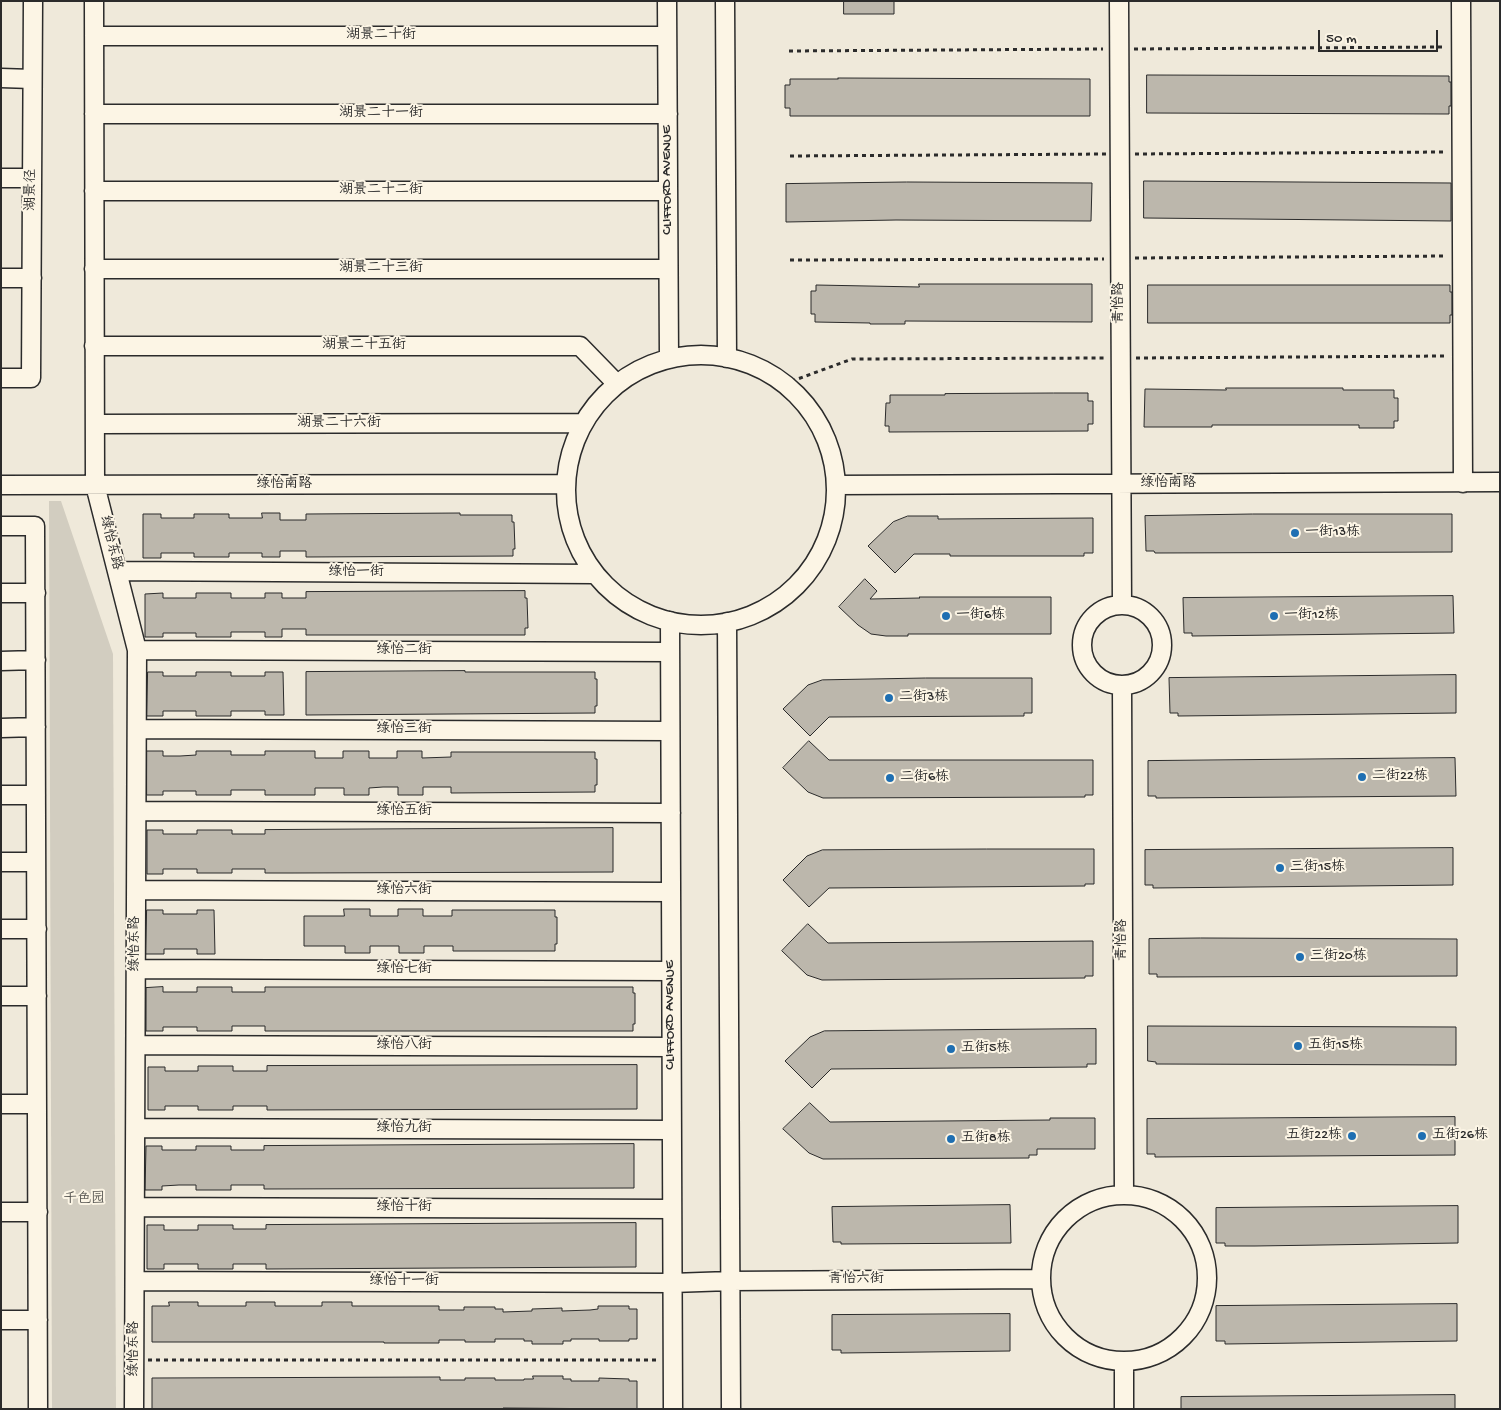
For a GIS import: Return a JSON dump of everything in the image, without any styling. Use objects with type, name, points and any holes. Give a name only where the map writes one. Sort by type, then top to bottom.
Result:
[{"type":"street","name":"湖景径","points":[[1,378],[31,378],[32,1]]},
{"type":"street","name":"绿怡东路","points":[[94,1],[95,485],[137,650],[134,1409]]},
{"type":"street","name":"CLIFFORD AVENUE","points":[[667,1],[669,359]]},
{"type":"street","points":[[725,1],[726,358]]},
{"type":"street","name":"青怡路","points":[[1119,1],[1122,605]]},
{"type":"street","points":[[1461,1],[1463,483]]},
{"type":"street","name":"湖景二十街","points":[[94,36],[667,36]]},
{"type":"street","points":[[1,78],[32,78]]},
{"type":"street","name":"湖景二十一街","points":[[94,114],[668,114]]},
{"type":"street","points":[[1,178],[32,178]]},
{"type":"street","name":"湖景二十二街","points":[[94,191],[668,191]]},
{"type":"street","name":"湖景二十三街","points":[[94,269],[668,268]]},
{"type":"street","points":[[1,278],[32,278]]},
{"type":"street","name":"湖景二十五街","points":[[94,346],[580,346],[617,384]]},
{"type":"street","points":[[698,355],[726,358],[757,367],[784,384],[806,404],[822,429],[832,456],[836,485],[835,512],[828,538],[815,563],[798,584],[778,601],[754,614],[728,622],[699,625],[670,621],[642,611],[616,595],[595,574],[578,546],[568,516],[566,484],[571,453],[584,423],[598,402],[617,384],[642,369],[669,359],[698,355]]},
{"type":"street","name":"湖景二十六街","points":[[95,424],[584,423]]},
{"type":"street","name":"绿怡南路","points":[[836,485],[1500,482]]},
{"type":"street","name":"绿怡南路","points":[[1,485],[566,484]]},
{"type":"street","points":[[1,526],[35,526],[38,1409]]},
{"type":"street","name":"绿怡一街","points":[[117,571],[595,574]]},
{"type":"street","points":[[1,594],[36,593]]},
{"type":"street","points":[[1122,605],[1140,609],[1155,622],[1162,640],[1162,650],[1155,668],[1140,680],[1122,685],[1103,681],[1088,668],[1082,650],[1082,640],[1088,622],[1103,610],[1122,605]]},
{"type":"street","name":"CLIFFORD AVENUE","points":[[670,621],[673,1409]]},
{"type":"street","points":[[728,622],[731,1409]]},
{"type":"street","name":"绿怡二街","points":[[137,650],[670,652]]},
{"type":"street","points":[[1,661],[36,660]]},
{"type":"street","name":"青怡路","points":[[1122,685],[1124,1195]]},
{"type":"street","points":[[1,728],[36,728]]},
{"type":"street","name":"绿怡三街","points":[[137,729],[670,731]]},
{"type":"street","points":[[1,795],[36,795]]},
{"type":"street","name":"绿怡五街","points":[[137,811],[670,812]]},
{"type":"street","points":[[1,862],[36,862]]},
{"type":"street","name":"绿怡六街","points":[[136,890],[671,892]]},
{"type":"street","points":[[1,929],[37,929]]},
{"type":"street","name":"绿怡七街","points":[[136,969],[671,971]]},
{"type":"street","points":[[1,996],[37,996]]},
{"type":"street","name":"绿怡八街","points":[[136,1045],[671,1046]]},
{"type":"street","points":[[1,1104],[37,1104]]},
{"type":"street","name":"绿怡九街","points":[[136,1128],[672,1130]]},
{"type":"street","points":[[1124,1195],[1152,1200],[1178,1214],[1196,1236],[1206,1264],[1208,1278],[1203,1307],[1197,1320],[1183,1337],[1166,1350],[1153,1356],[1124,1362],[1096,1357],[1082,1351],[1070,1342],[1056,1326],[1045,1307],[1040,1280],[1041,1264],[1045,1250],[1051,1237],[1060,1225],[1070,1215],[1095,1200],[1109,1196],[1124,1195]]},
{"type":"street","name":"绿怡十街","points":[[135,1207],[672,1209]]},
{"type":"street","points":[[1,1212],[38,1212]]},
{"type":"street","name":"青怡六街","points":[[672,1283],[730,1281],[1040,1280]]},
{"type":"street","name":"绿怡十一街","points":[[135,1281],[672,1283]]},
{"type":"street","points":[[1,1320],[38,1320]]},
{"type":"street","points":[[1124,1362],[1124,1409]]},
{"type":"path","points":[[135,1360],[673,1360]]},
{"type":"green space","name":"千色园","points":[[49,501],[61,501],[113,654],[116,1409],[52,1409]]},
{"type":"building","points":[[844,1],[894,1],[894,14],[844,14]]},
{"type":"building","points":[[1147,75],[1449,76],[1449,82],[1451,82],[1451,106],[1449,106],[1449,114],[1147,113]]},
{"type":"building","points":[[790,79],[1090,79],[1090,116],[790,116],[790,108],[785,108],[785,85],[790,85]]},
{"type":"building","points":[[1144,181],[1451,183],[1451,221],[1144,218]]},
{"type":"building","points":[[907,182],[1092,183],[1091,221],[896,220],[786,222],[786,184]]},
{"type":"building","points":[[919,284],[1092,284],[1092,322],[905,321],[905,324],[870,324],[815,322],[815,314],[811,314],[811,291],[816,291],[816,285],[919,287]]},
{"type":"building","points":[[1148,285],[1450,285],[1450,292],[1452,292],[1452,315],[1450,315],[1450,323],[1148,323]]},
{"type":"building","points":[[1226,388],[1394,390],[1394,398],[1398,398],[1398,421],[1394,421],[1394,428],[1359,428],[1359,425],[1144,427],[1145,389],[1226,390]]},
{"type":"building","points":[[1088,393],[1088,401],[1093,401],[1093,424],[1088,424],[1088,431],[889,432],[889,426],[885,426],[886,403],[890,403],[890,395]]},
{"type":"building","points":[[262,513],[280,513],[280,520],[306,520],[306,514],[460,513],[460,515],[512,515],[515,549],[513,549],[513,556],[306,557],[306,551],[280,551],[280,557],[262,557],[262,553],[229,553],[229,557],[194,557],[194,553],[161,553],[161,558],[143,558],[143,514],[161,514],[161,518],[194,518],[194,514],[229,514],[229,518],[262,518]]},
{"type":"building","points":[[1452,514],[1452,552],[1155,553],[1154,551],[1146,551],[1145,516]]},
{"type":"building","points":[[908,516],[938,516],[938,519],[1093,518],[1093,553],[1084,553],[1084,556],[950,556],[950,554],[914,554],[895,573],[868,546],[893,522]]},
{"type":"building","points":[[865,579],[877,591],[870,599],[1051,597],[1051,634],[908,634],[908,636],[886,636],[871,634],[858,625],[839,607]]},
{"type":"building","points":[[525,591],[528,628],[525,628],[525,635],[306,635],[306,629],[282,629],[282,637],[265,637],[265,632],[231,632],[231,637],[196,637],[196,633],[163,633],[163,637],[145,637],[145,594],[163,593],[163,598],[196,598],[196,593],[231,593],[231,598],[265,598],[265,593],[282,593],[282,598],[306,598],[306,592]]},
{"type":"building","points":[[1453,596],[1454,633],[1192,636],[1192,633],[1184,633],[1183,598]]},
{"type":"building","points":[[148,672],[163,672],[163,676],[196,676],[196,672],[231,672],[231,676],[265,676],[265,672],[283,672],[284,715],[265,715],[265,711],[231,711],[231,716],[196,716],[196,711],[163,711],[163,716],[147,716]]},
{"type":"building","points":[[306,672],[595,672],[595,679],[597,679],[597,706],[595,706],[595,713],[306,715]]},
{"type":"building","points":[[1456,675],[1456,713],[1178,716],[1178,713],[1170,713],[1169,678]]},
{"type":"building","points":[[1032,678],[1032,713],[1024,713],[1024,716],[829,717],[810,736],[783,709],[808,685],[822,680]]},
{"type":"building","points":[[809,741],[829,760],[1093,760],[1093,795],[1085,795],[1085,797],[823,798],[808,792],[783,768]]},
{"type":"building","points":[[147,751],[163,751],[163,756],[180,756],[196,755],[196,751],[231,751],[231,755],[265,755],[265,751],[315,751],[315,758],[343,758],[343,751],[369,751],[369,758],[397,758],[397,751],[422,751],[422,758],[451,757],[451,752],[595,752],[595,759],[597,759],[597,785],[595,785],[595,792],[451,793],[451,787],[423,787],[423,795],[398,795],[398,787],[383,787],[369,788],[369,795],[344,795],[344,788],[315,788],[315,795],[265,795],[265,790],[231,790],[231,795],[196,795],[196,791],[163,791],[163,795],[147,795]]},
{"type":"building","points":[[1455,758],[1456,796],[1156,798],[1156,796],[1148,796],[1148,761]]},
{"type":"building","points":[[613,828],[613,872],[265,873],[265,869],[232,869],[232,873],[197,873],[197,869],[163,869],[163,874],[147,874],[147,830],[163,830],[163,834],[197,834],[197,830],[232,830],[232,834],[265,834],[265,830]]},
{"type":"building","points":[[1453,848],[1453,885],[1153,888],[1153,885],[1145,885],[1145,850]]},
{"type":"building","points":[[1094,849],[1094,884],[1085,884],[1085,886],[829,888],[809,907],[783,880],[807,856],[822,850]]},
{"type":"building","points":[[344,909],[370,909],[370,916],[398,916],[398,909],[423,909],[423,916],[452,916],[452,910],[555,910],[555,917],[557,917],[557,944],[555,944],[555,951],[453,951],[453,946],[424,946],[424,953],[399,953],[399,946],[370,946],[370,953],[345,953],[345,946],[304,946],[304,916],[344,916]]},
{"type":"building","points":[[147,910],[163,910],[163,914],[197,914],[197,910],[214,910],[215,954],[197,954],[197,949],[164,949],[164,954],[146,954]]},
{"type":"building","points":[[808,924],[828,943],[1093,941],[1093,976],[1085,976],[1085,978],[822,980],[807,975],[782,951]]},
{"type":"building","points":[[1149,939],[1457,939],[1457,976],[1157,977],[1157,974],[1149,974]]},
{"type":"building","points":[[163,987],[163,992],[197,992],[197,987],[232,987],[232,992],[265,992],[265,987],[633,987],[633,993],[635,993],[635,1024],[633,1024],[633,1031],[265,1031],[265,1026],[232,1026],[232,1031],[197,1031],[197,1027],[163,1027],[163,1031],[146,1031],[146,988]]},
{"type":"building","points":[[1148,1026],[1456,1027],[1456,1065],[1156,1064],[1156,1062],[1148,1061]]},
{"type":"building","points":[[1096,1029],[1096,1064],[1087,1064],[1087,1067],[831,1069],[812,1088],[785,1061],[810,1037],[824,1031]]},
{"type":"building","points":[[637,1065],[637,1109],[267,1110],[267,1106],[233,1106],[233,1110],[198,1110],[198,1106],[165,1106],[165,1110],[148,1110],[148,1067],[165,1067],[165,1071],[198,1071],[198,1066],[233,1066],[233,1071],[267,1071],[267,1066]]},
{"type":"building","points":[[810,1103],[830,1122],[1095,1118],[1095,1149],[1037,1149],[1037,1155],[1029,1155],[1029,1158],[823,1159],[809,1153],[783,1129]]},
{"type":"building","points":[[1455,1117],[1455,1155],[1155,1157],[1155,1154],[1147,1154],[1147,1119]]},
{"type":"building","points":[[634,1144],[634,1188],[264,1189],[264,1185],[231,1185],[231,1190],[196,1190],[196,1185],[179,1185],[162,1186],[162,1190],[145,1190],[146,1146],[162,1146],[162,1150],[196,1150],[196,1146],[231,1146],[231,1150],[264,1150],[264,1146]]},
{"type":"building","points":[[1010,1205],[1011,1243],[841,1244],[841,1242],[833,1242],[832,1207]]},
{"type":"building","points":[[1458,1206],[1458,1243],[1225,1246],[1225,1243],[1216,1243],[1216,1208]]},
{"type":"building","points":[[636,1223],[636,1267],[266,1269],[266,1264],[233,1264],[233,1269],[198,1269],[198,1264],[164,1264],[164,1269],[147,1269],[147,1225],[164,1225],[164,1230],[198,1230],[198,1225],[233,1225],[233,1229],[266,1229],[266,1225]]},
{"type":"building","points":[[169,1302],[198,1302],[198,1306],[246,1306],[246,1302],[275,1302],[275,1306],[322,1306],[322,1302],[352,1302],[352,1306],[439,1306],[439,1310],[464,1310],[464,1307],[495,1307],[495,1309],[503,1309],[503,1312],[562,1308],[562,1311],[590,1310],[598,1309],[598,1306],[629,1306],[629,1309],[637,1309],[637,1339],[629,1339],[629,1341],[599,1341],[599,1339],[571,1339],[571,1341],[563,1341],[563,1344],[532,1344],[532,1341],[524,1341],[524,1339],[495,1339],[495,1342],[439,1340],[439,1343],[152,1342],[152,1306],[169,1306]]},
{"type":"building","points":[[1457,1304],[1457,1341],[1225,1344],[1225,1341],[1216,1341],[1216,1306]]},
{"type":"building","points":[[1010,1314],[1010,1351],[841,1353],[841,1350],[832,1350],[832,1315]]},
{"type":"building","points":[[533,1376],[563,1376],[563,1379],[571,1379],[571,1381],[599,1381],[599,1378],[637,1381],[637,1409],[152,1409],[152,1378],[440,1377],[440,1380],[495,1378],[495,1380],[524,1380],[533,1379]]},
{"type":"building","points":[[1455,1395],[1455,1409],[1181,1409],[1181,1397]]},
{"type":"place","name":"一街13栋","points":[[1295,533]]},
{"type":"place","name":"一街6栋","points":[[946,616]]},
{"type":"place","name":"一街12栋","points":[[1274,616]]},
{"type":"place","name":"二街3栋","points":[[889,698]]},
{"type":"place","name":"二街22栋","points":[[1362,777]]},
{"type":"place","name":"二街6栋","points":[[890,778]]},
{"type":"place","name":"三街15栋","points":[[1280,868]]},
{"type":"place","name":"三街20栋","points":[[1300,957]]},
{"type":"place","name":"五街15栋","points":[[1298,1046]]},
{"type":"place","name":"五街5栋","points":[[951,1049]]},
{"type":"place","name":"五街22栋","points":[[1352,1136]]},
{"type":"place","name":"五街26栋","points":[[1422,1136]]},
{"type":"place","name":"五街8栋","points":[[951,1139]]}]
